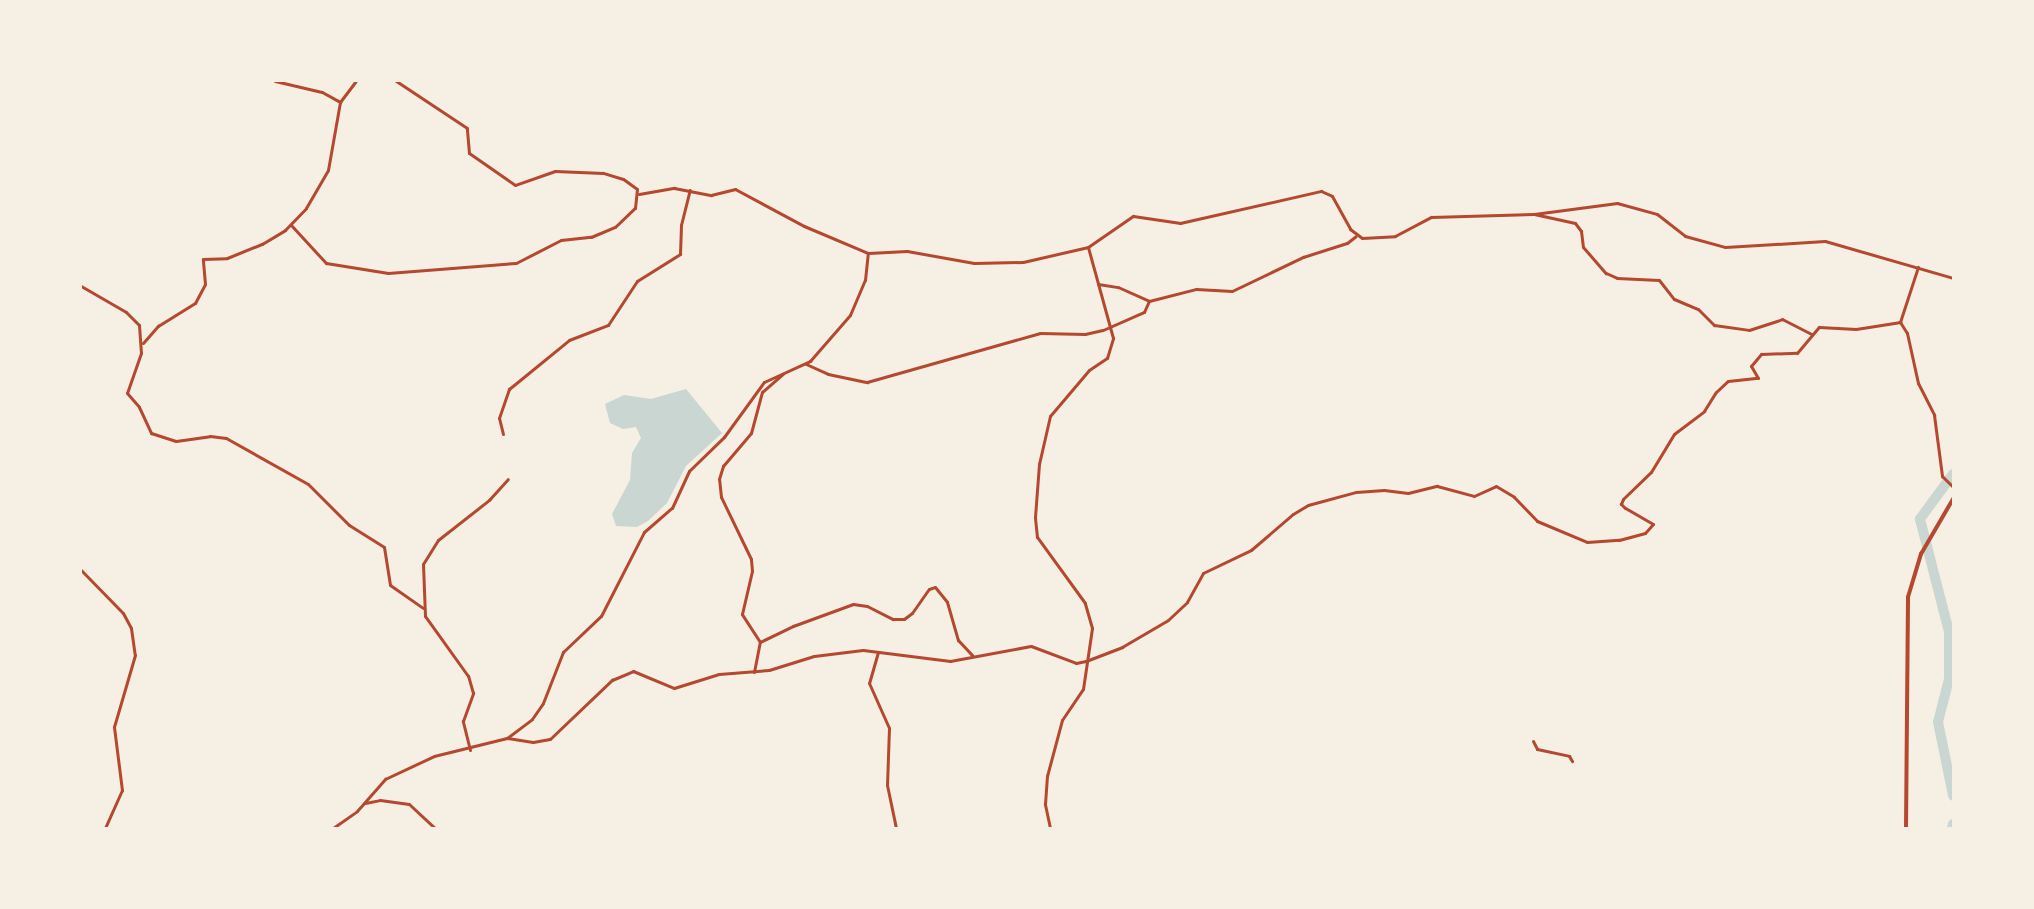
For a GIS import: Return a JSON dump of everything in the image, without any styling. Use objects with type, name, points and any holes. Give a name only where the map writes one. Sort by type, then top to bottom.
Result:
[{"type":"main road","points":[[1906,828],[1908,597],[1921,554],[1953,499]]},
{"type":"street","points":[[275,81],[322,92],[340,102]]},
{"type":"street","points":[[356,81],[340,102],[328,170],[306,208],[291,225],[277,236],[242,253],[204,259],[205,284],[195,303],[158,326],[143,344],[127,393],[139,407],[151,433],[176,441],[210,436],[226,438],[309,484],[350,525],[384,547],[390,585],[423,608],[468,676],[473,693],[463,721],[471,750]]},
{"type":"street","points":[[396,81],[467,128],[469,153],[515,185],[555,171],[603,173],[623,179],[639,194]]},
{"type":"street","points":[[639,194],[674,188],[711,195],[728,189],[745,192],[804,226],[868,252],[907,251],[952,262],[1001,263],[1088,247],[1134,216],[1180,223],[1321,191],[1332,196],[1356,236]]},
{"type":"street","points":[[503,434],[499,418],[509,389],[569,340],[608,325],[637,281],[680,254],[681,225],[690,190]]},
{"type":"street","points":[[291,225],[326,263],[388,273],[483,266],[516,262],[561,240],[591,237],[615,227],[635,208],[639,194]]},
{"type":"street","points":[[1098,284],[1118,287],[1149,301],[1196,289],[1232,291],[1303,257],[1347,243],[1356,236],[1395,236],[1431,217],[1534,214],[1617,203],[1657,214],[1685,236],[1725,247],[1816,239],[1953,278]]},
{"type":"street","points":[[1534,214],[1538,218],[1575,223],[1581,231],[1583,247],[1606,273],[1617,278],[1659,280],[1674,298],[1698,309],[1714,325],[1749,330],[1782,320],[1811,334]]},
{"type":"street","points":[[1050,828],[1045,804],[1047,776],[1062,720],[1083,688],[1092,628],[1088,611],[1037,537],[1039,464],[1050,416],[1089,370],[1107,358],[1112,325],[1088,247]]},
{"type":"street","points":[[333,828],[365,803],[385,779],[434,756],[471,750],[507,738],[532,719],[543,703],[563,652],[601,616],[644,532],[672,508],[689,471],[724,437],[755,391],[788,371],[806,364],[850,315],[865,279],[868,252]]},
{"type":"street","points":[[1900,322],[1918,267]]},
{"type":"street","points":[[81,286],[132,316],[143,344]]},
{"type":"street","points":[[806,364],[828,374],[867,382],[1040,333],[1084,334],[1144,312],[1149,301]]},
{"type":"street","points":[[507,738],[533,742],[550,739],[623,673],[643,673],[674,688],[719,674],[754,672],[830,653],[878,652],[950,661],[972,655],[1031,646],[1076,663],[1086,661],[1145,635],[1168,620],[1187,602],[1203,573],[1251,550],[1293,514],[1308,505],[1356,492],[1384,490],[1408,493],[1437,486],[1474,496],[1496,486],[1514,497],[1537,521],[1587,542],[1645,533],[1653,524],[1621,504],[1651,472],[1674,434],[1704,411],[1728,381],[1758,378],[1751,366],[1757,357],[1768,352],[1797,353],[1811,334],[1822,326],[1856,329],[1900,322]]},
{"type":"street","points":[[1900,322],[1907,333],[1918,383],[1934,415],[1944,478],[1952,485]]},
{"type":"street","points":[[754,672],[760,642],[742,614],[752,571],[751,560],[721,497],[719,479],[723,466],[751,433],[762,392],[788,371]]},
{"type":"street","points":[[423,608],[423,564],[428,554],[448,530],[482,506],[508,479]]},
{"type":"street","points":[[81,570],[123,613],[131,628],[135,656],[114,727],[122,790],[105,828]]},
{"type":"street","points":[[760,642],[792,626],[853,604],[867,606],[893,619],[904,619],[912,614],[929,589],[935,587],[947,602],[958,640],[972,655]]},
{"type":"street","points":[[878,652],[869,683],[889,728],[887,785],[896,828]]},
{"type":"street","points":[[1533,741],[1537,749],[1569,756],[1572,761]]},
{"type":"street","points":[[365,803],[380,800],[409,804],[435,828]]},
{"type":"shaded area","points":[[686,389],[722,433],[686,466],[667,503],[648,521],[637,527],[616,526],[612,514],[630,480],[632,453],[641,438],[636,427],[623,429],[610,423],[605,404],[624,395],[651,399]]},
{"type":"waterway","points":[[1953,474],[1920,519],[1949,632],[1949,679],[1938,722],[1953,795]]},
{"type":"waterway","points":[[1952,828],[1953,824]]}]
